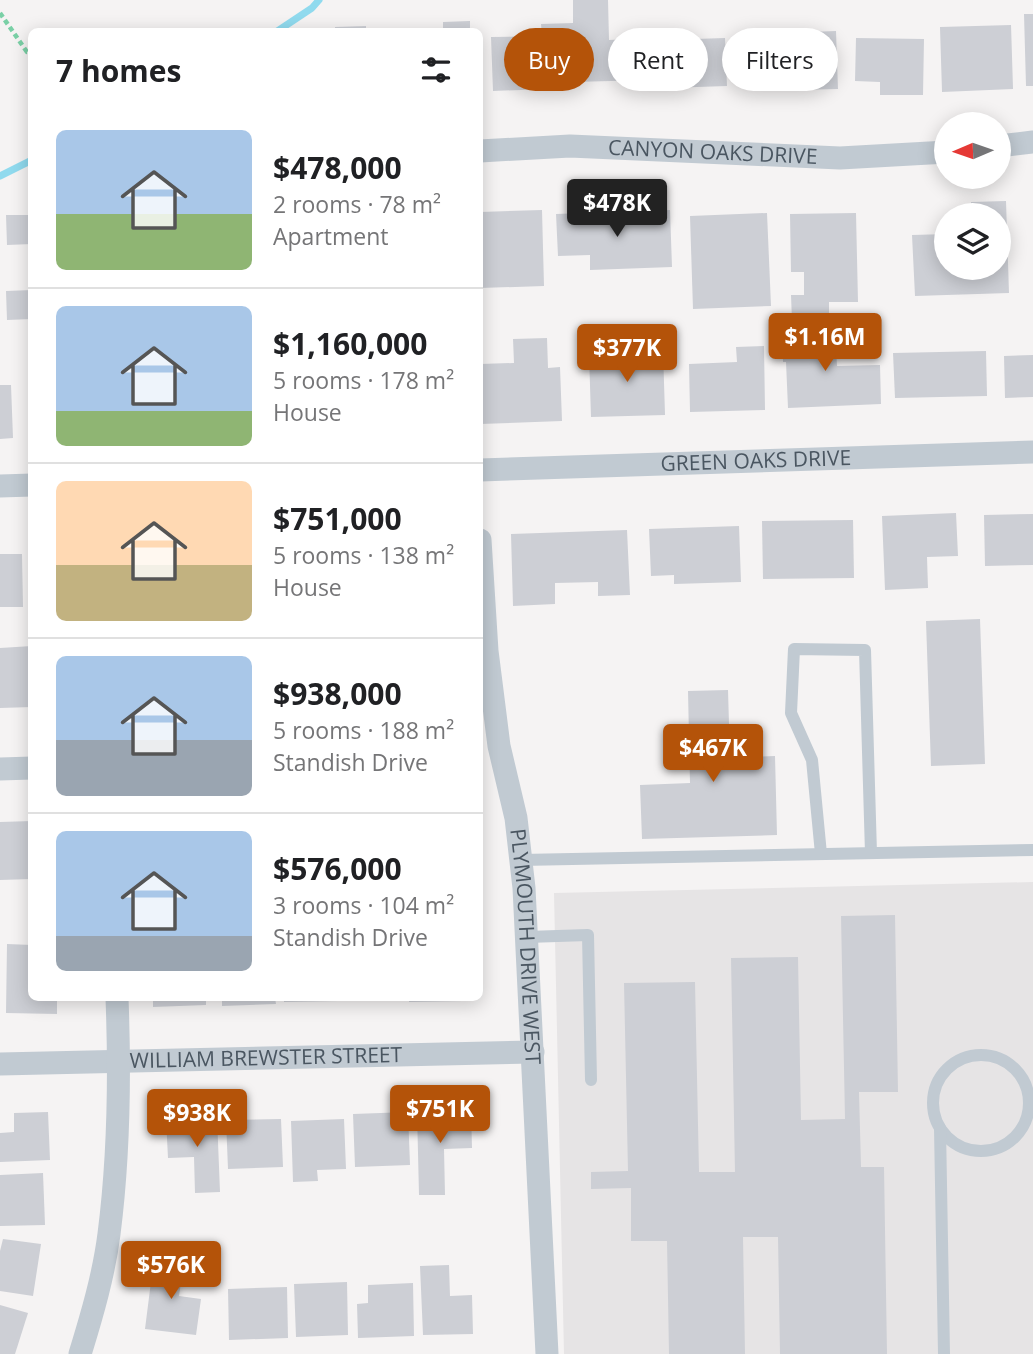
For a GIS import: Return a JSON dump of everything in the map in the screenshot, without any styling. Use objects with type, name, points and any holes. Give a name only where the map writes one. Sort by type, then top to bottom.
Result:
[{"type":"street","points":[[1012,144],[1033,142]]},
{"type":"street","name":"CANYON OAKS DRIVE","points":[[483,151],[570,146],[840,158],[934,153]]},
{"type":"street","name":"GREEN OAKS DRIVE","points":[[483,470],[1033,452]]},
{"type":"street","points":[[0,486],[28,485]]},
{"type":"street","name":"PLYMOUTH DRIVE WEST","points":[[483,588],[489,746],[516,818],[521,860],[547,1354]]},
{"type":"street","points":[[0,769],[28,768]]},
{"type":"street","points":[[80,1354],[92,1314],[109,1235],[119,1061],[117,1001]]},
{"type":"street","name":"WILLIAM BREWSTER STREET","points":[[0,1064],[533,1052]]},
{"type":"lane","points":[[821,854],[812,760],[791,713],[794,649],[865,650],[871,853]]},
{"type":"lane","points":[[521,860],[1033,850]]},
{"type":"lane","points":[[527,937],[588,935],[591,1080]]},
{"type":"lane","points":[[940,1128],[950,1139],[963,1147],[978,1151],[993,1150],[1007,1144],[1018,1134],[1026,1121],[1028,1090],[1022,1076],[1011,1065],[997,1057],[980,1054],[964,1058],[950,1066],[939,1080],[934,1096],[934,1112],[940,1128],[944,1354]]},
{"type":"path","points":[[0,13],[28,52]]},
{"type":"shaded area","points":[[1033,882],[1033,1354],[564,1354],[554,893]]},
{"type":"building","points":[[573,0],[608,0],[608,81],[594,81],[594,28],[541,28],[541,24],[573,23]]},
{"type":"building","points":[[1024,14],[1033,14],[1033,86],[1026,86]]},
{"type":"building","points":[[470,21],[470,28],[443,28],[443,22]]},
{"type":"building","points":[[1011,25],[1013,89],[942,92],[940,27]]},
{"type":"building","points":[[366,26],[366,28],[335,28]]},
{"type":"building","points":[[491,37],[504,37],[504,91],[493,91]]},
{"type":"building","points":[[722,38],[722,86],[708,87],[708,39]]},
{"type":"building","points":[[856,38],[924,39],[923,95],[880,95],[880,82],[855,81]]},
{"type":"building","points":[[1006,201],[1006,203],[971,203]]},
{"type":"building","points":[[542,210],[544,286],[483,288],[483,212]]},
{"type":"building","points":[[670,210],[672,267],[590,270],[590,255],[558,256],[556,214]]},
{"type":"building","points":[[767,213],[771,306],[693,309],[690,216]]},
{"type":"building","points":[[856,213],[858,302],[829,302],[829,321],[792,321],[791,295],[804,295],[804,272],[791,272],[790,214]]},
{"type":"building","points":[[6,215],[28,215],[28,244],[7,245]]},
{"type":"building","points":[[934,234],[934,280],[1009,280],[1009,293],[915,296],[912,235]]},
{"type":"building","points":[[28,290],[28,319],[7,320],[6,291]]},
{"type":"building","points":[[835,329],[837,366],[880,365],[881,404],[788,408],[782,331]]},
{"type":"building","points":[[547,338],[548,368],[560,367],[562,421],[483,424],[483,364],[514,363],[513,339]]},
{"type":"building","points":[[764,346],[765,410],[690,412],[689,364],[737,362],[736,347]]},
{"type":"building","points":[[663,351],[665,415],[591,417],[589,354]]},
{"type":"building","points":[[986,351],[987,396],[895,398],[893,353]]},
{"type":"building","points":[[1033,355],[1033,397],[1005,398],[1004,356]]},
{"type":"building","points":[[0,385],[11,385],[13,438],[0,439]]},
{"type":"building","points":[[956,513],[958,556],[927,557],[928,588],[885,590],[882,516]]},
{"type":"building","points":[[1033,514],[1033,565],[985,566],[984,515]]},
{"type":"building","points":[[853,520],[854,578],[763,579],[762,521]]},
{"type":"building","points":[[739,526],[741,582],[674,584],[674,575],[651,576],[649,529]]},
{"type":"building","points":[[627,530],[630,595],[598,596],[598,582],[555,583],[555,604],[513,606],[511,534]]},
{"type":"building","points":[[0,554],[22,554],[23,607],[0,607]]},
{"type":"building","points":[[980,619],[985,764],[931,766],[926,621]]},
{"type":"building","points":[[28,646],[28,707],[0,708],[0,648]]},
{"type":"building","points":[[728,690],[730,758],[775,756],[777,835],[642,839],[640,785],[690,783],[688,691]]},
{"type":"building","points":[[28,821],[28,879],[0,880],[0,822]]},
{"type":"building","points":[[895,915],[898,1092],[859,1092],[861,1167],[884,1167],[887,1354],[780,1354],[778,1237],[743,1237],[745,1354],[669,1354],[667,1241],[631,1241],[631,1188],[591,1189],[591,1172],[628,1171],[624,983],[695,982],[699,1172],[735,1172],[731,958],[798,957],[801,1120],[845,1119],[841,916]]},
{"type":"building","points":[[7,944],[28,945],[28,1001],[57,1001],[57,1014],[6,1013]]},
{"type":"building","points":[[153,1001],[206,1001],[206,1005],[153,1007]]},
{"type":"building","points":[[222,1001],[276,1001],[276,1004],[222,1006]]},
{"type":"building","points":[[471,1109],[472,1148],[444,1149],[445,1195],[419,1195],[417,1111]]},
{"type":"building","points":[[48,1112],[50,1160],[0,1162],[0,1133],[14,1132],[14,1113]]},
{"type":"building","points":[[408,1112],[410,1165],[355,1167],[353,1114]]},
{"type":"building","points":[[217,1117],[220,1192],[195,1193],[194,1157],[168,1158],[166,1119]]},
{"type":"building","points":[[281,1119],[283,1167],[228,1169],[226,1120]]},
{"type":"building","points":[[344,1119],[346,1169],[317,1170],[318,1181],[293,1182],[291,1121]]},
{"type":"building","points":[[43,1173],[45,1225],[0,1226],[0,1175]]},
{"type":"building","points":[[3,1239],[41,1244],[33,1296],[0,1291],[0,1251]]},
{"type":"building","points":[[154,1258],[184,1262],[179,1296],[201,1299],[196,1335],[145,1329]]},
{"type":"building","points":[[449,1265],[450,1296],[472,1295],[473,1334],[423,1335],[420,1266]]},
{"type":"building","points":[[347,1282],[348,1335],[296,1337],[294,1284]]},
{"type":"building","points":[[413,1283],[414,1336],[358,1338],[357,1304],[368,1303],[368,1285]]},
{"type":"building","points":[[287,1287],[288,1338],[229,1340],[228,1289]]},
{"type":"building","points":[[0,1305],[28,1313],[15,1354],[0,1354]]},
{"type":"waterway","points":[[282,28],[312,8],[319,0]]},
{"type":"waterway","points":[[0,176],[28,162]]}]
